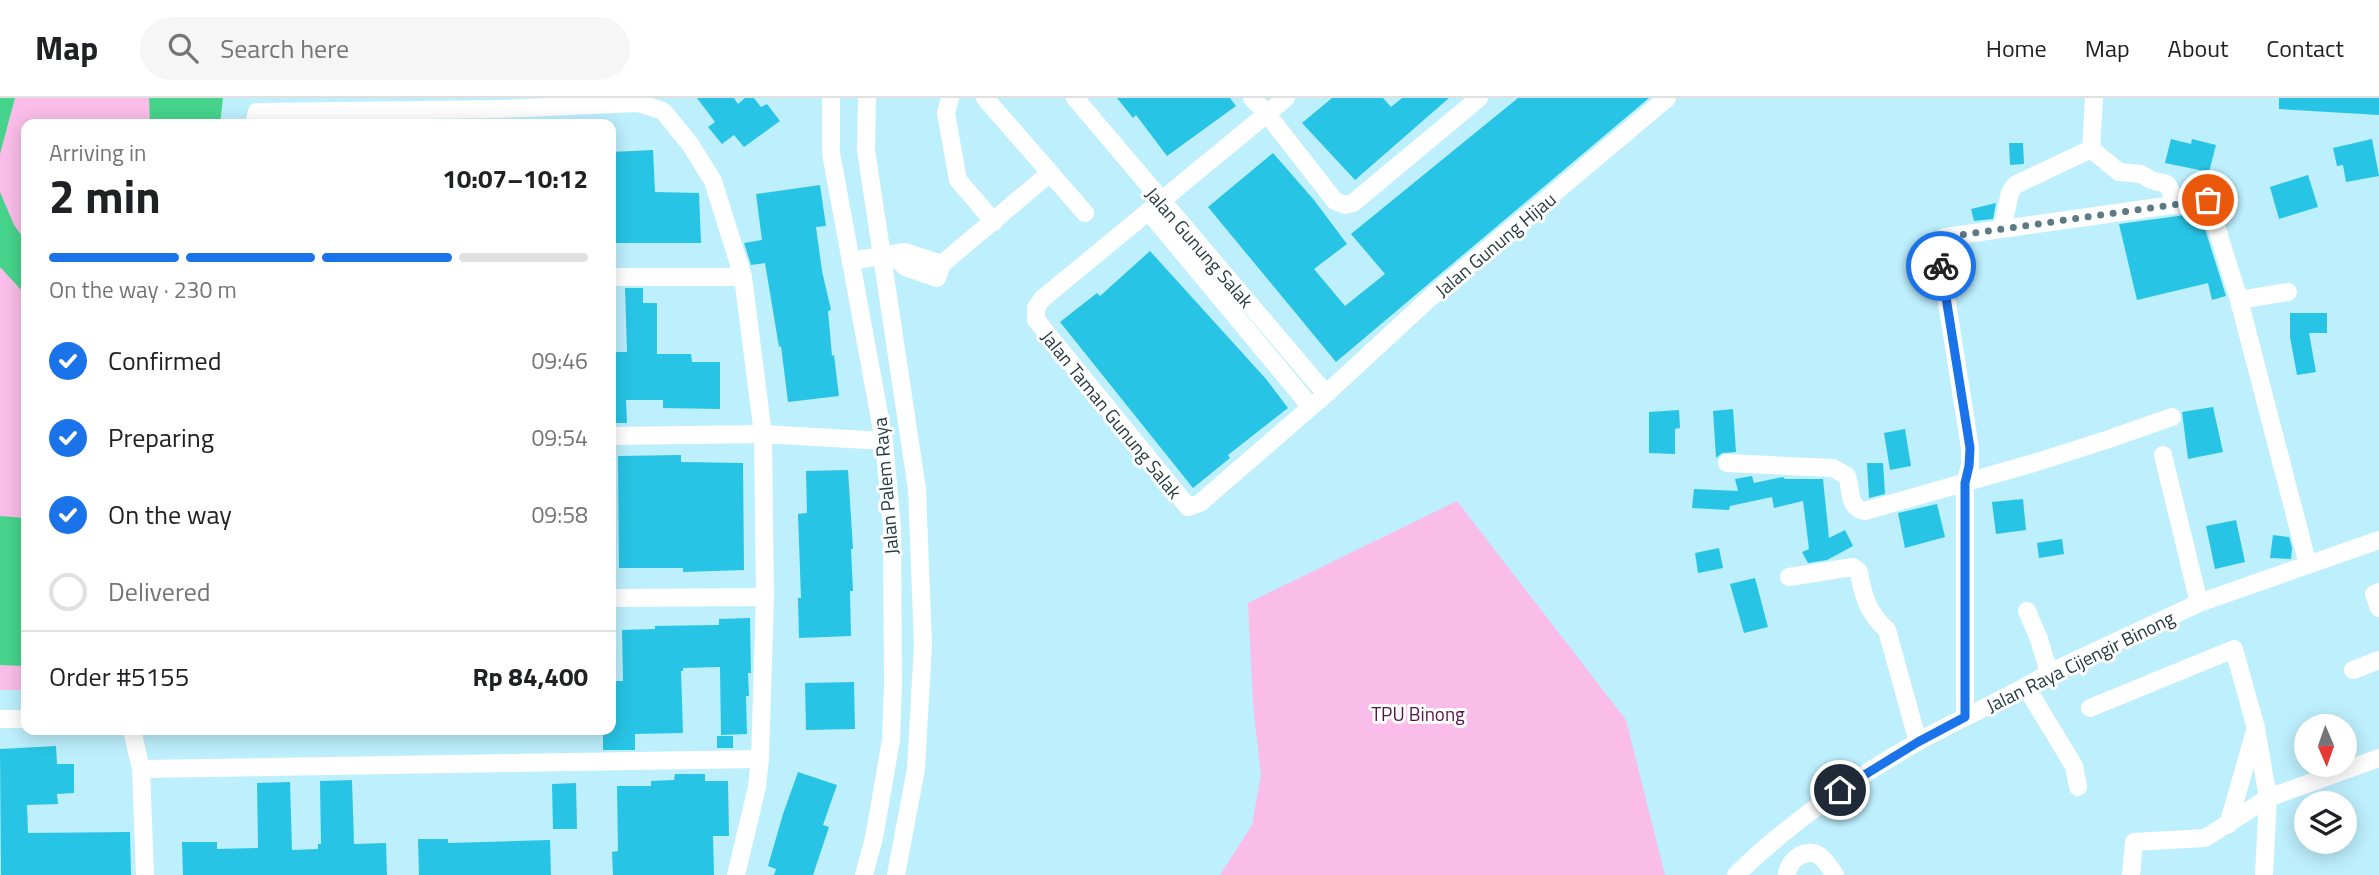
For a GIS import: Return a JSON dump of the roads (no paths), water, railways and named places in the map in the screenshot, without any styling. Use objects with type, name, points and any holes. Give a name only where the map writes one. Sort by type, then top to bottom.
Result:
[{"type":"street","name":"Jalan Palem Raya","points":[[867,98],[866,150],[887,256],[917,489],[923,645],[916,769],[896,875]]},
{"type":"street","points":[[950,98],[946,113],[958,180],[994,222]]},
{"type":"street","points":[[985,98],[1085,213]]},
{"type":"street","name":"Jalan Gunung Salak","points":[[1075,98],[1155,207],[1311,407]]},
{"type":"street","points":[[1252,98],[1335,201],[1345,205],[1353,203],[1479,98]]},
{"type":"street","points":[[1155,207],[1286,98]]},
{"type":"street","name":"Jalan Gunung Hijau","points":[[1311,407],[1432,296],[1667,98]]},
{"type":"street","points":[[2091,149],[2094,98]]},
{"type":"street","name":"Jalan Palem Raya","points":[[827,100],[831,153],[884,441],[892,528],[891,740],[874,838],[864,875]]},
{"type":"street","points":[[254,112],[500,109],[638,103],[663,111],[690,144],[713,181],[743,277],[763,434],[765,597],[760,760],[757,787],[736,875]]},
{"type":"street","points":[[2091,149],[2119,172],[2141,174],[2167,184],[2178,205]]},
{"type":"street","points":[[2003,229],[2010,193],[2015,185],[2091,149]]},
{"type":"street","points":[[851,261],[905,252],[939,271],[1050,173]]},
{"type":"street","points":[[1965,717],[1965,483],[1970,448],[1939,252],[1940,243],[1945,237],[2208,200],[2239,300],[2308,565]]},
{"type":"street","name":"Jalan Gunung Salak","points":[[1155,207],[1326,394]]},
{"type":"street","name":"Jalan Taman Gunung Salak","points":[[1155,207],[1042,299],[1036,308],[1036,320],[1185,505],[1192,507],[1200,503],[1311,407]]},
{"type":"street","points":[[616,277],[743,277]]},
{"type":"street","points":[[2239,300],[2288,292]]},
{"type":"street","points":[[1727,463],[1833,468],[1847,475],[1852,504],[1856,509],[1865,511],[2106,440],[2172,416]]},
{"type":"street","points":[[616,436],[763,434],[884,441]]},
{"type":"street","points":[[2163,455],[2199,603]]},
{"type":"street","name":"Jalan Raya Cijengir Binong","points":[[1736,875],[1802,816],[1859,777],[1918,742],[2049,673],[2199,603],[2379,540]]},
{"type":"street","points":[[1789,577],[1853,567],[1859,572],[1867,606],[1887,630],[1918,742]]},
{"type":"street","points":[[2379,592],[2374,594],[2379,608]]},
{"type":"street","points":[[616,598],[765,597]]},
{"type":"street","points":[[2027,611],[2049,673]]},
{"type":"street","points":[[2090,708],[2234,649],[2256,728],[2269,799],[2263,875]]},
{"type":"street","points":[[2353,670],[2379,660]]},
{"type":"street","points":[[2026,687],[2074,765],[2078,787]]},
{"type":"street","points":[[0,719],[21,719]]},
{"type":"street","points":[[2228,825],[2256,728]]},
{"type":"street","points":[[133,735],[141,769],[145,875]]},
{"type":"street","points":[[2131,875],[2134,842],[2202,839],[2269,799],[2379,758]]},
{"type":"street","points":[[141,769],[760,760]]},
{"type":"street","points":[[1787,875],[1787,869],[1796,857],[1808,853],[1815,853],[1823,858],[1835,875]]},
{"type":"park label","name":"TPU Binong","points":[[1418,713]]}]
